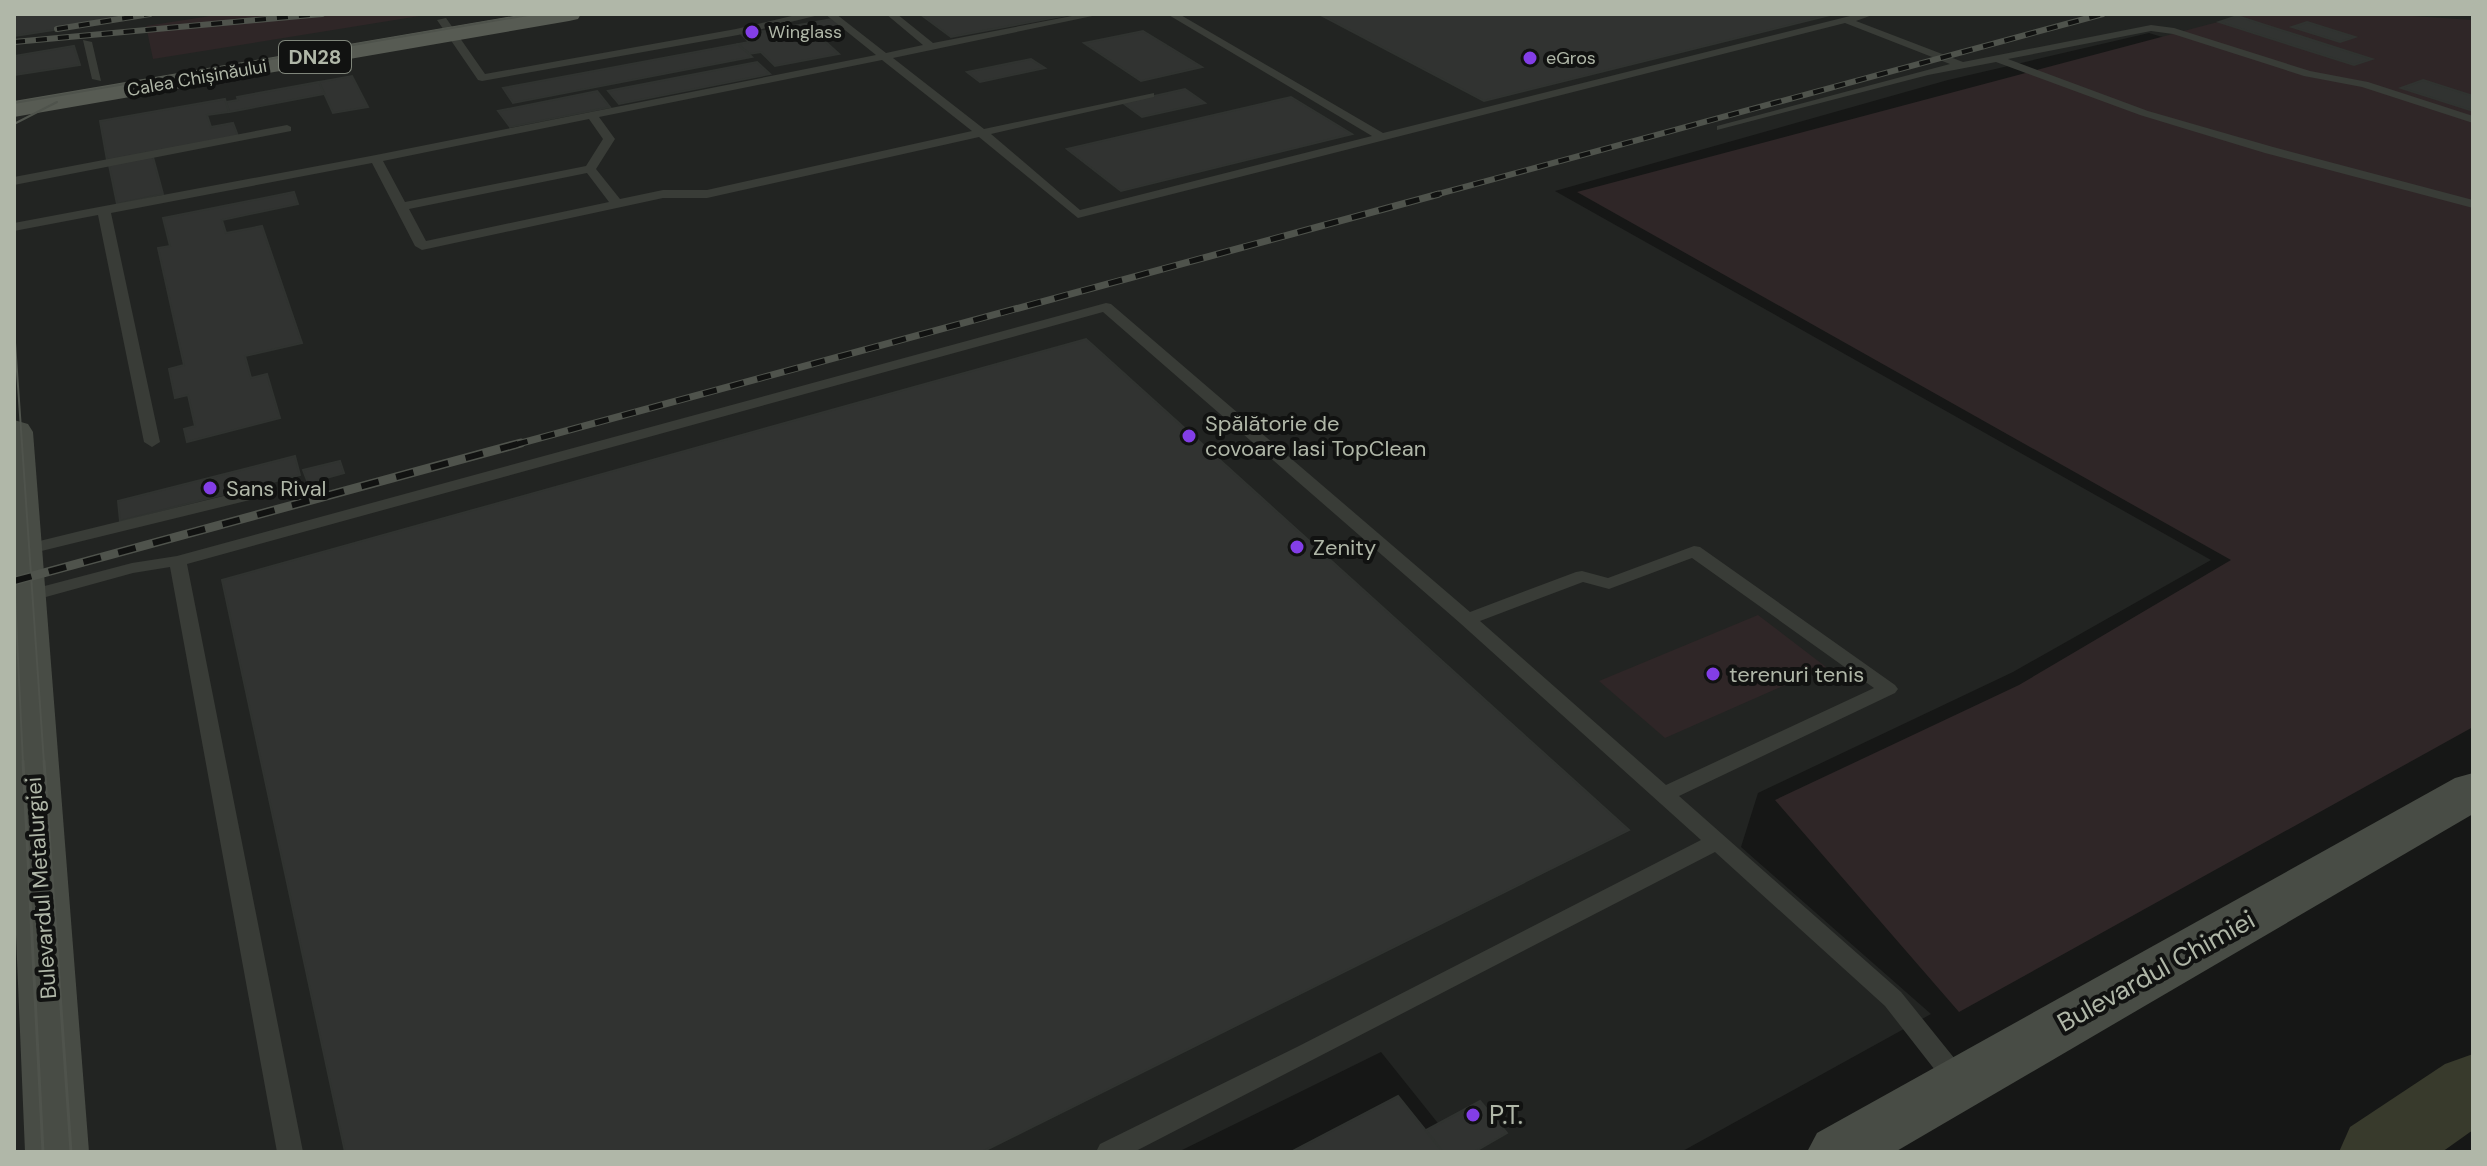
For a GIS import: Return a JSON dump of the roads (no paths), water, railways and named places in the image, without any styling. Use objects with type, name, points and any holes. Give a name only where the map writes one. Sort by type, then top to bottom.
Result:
[{"type":"main road","name":"Calea Chișinăului","points":[[14,109],[447,27],[479,14]]},
{"type":"main road","name":"Calea Chișinăului","points":[[14,93],[447,27],[569,14]]},
{"type":"main road","name":"Bulevardul Metalurgiei","points":[[15,463],[21,591],[21,683],[57,1152]]},
{"type":"main road","name":"Bulevardul Chimiei","points":[[1839,1152],[2473,791]]},
{"type":"lane","points":[[761,14],[771,22]]},
{"type":"lane","points":[[447,27],[482,78],[738,32],[771,22],[818,14]]},
{"type":"lane","points":[[830,14],[982,133],[1078,214],[1870,14]]},
{"type":"lane","points":[[891,14],[931,47]]},
{"type":"lane","points":[[14,227],[376,159],[1097,14]]},
{"type":"lane","points":[[1172,14],[1383,138]]},
{"type":"lane","points":[[1845,20],[1962,65]]},
{"type":"lane","points":[[1721,128],[1927,72],[2151,28],[2174,31],[2308,74],[2364,84],[2473,120]]},
{"type":"lane","points":[[87,42],[97,79]]},
{"type":"lane","points":[[1997,59],[2144,113],[2473,204]]},
{"type":"lane","points":[[376,159],[422,246],[663,194],[707,194],[1150,95]]},
{"type":"lane","points":[[401,207],[590,169],[609,139],[591,114]]},
{"type":"lane","points":[[14,181],[287,129]]},
{"type":"lane","points":[[590,169],[617,204]]},
{"type":"lane","points":[[104,212],[152,442]]},
{"type":"lane","points":[[21,591],[178,561],[1106,307],[1467,619],[1893,999],[1959,1082]]},
{"type":"lane","points":[[21,591],[248,495]]},
{"type":"lane","points":[[1467,619],[1582,576],[1609,584],[1694,551],[1888,689],[1666,794]]},
{"type":"lane","points":[[178,561],[290,1152]]},
{"type":"lane","points":[[1109,1152],[1718,841]]},
{"type":"waterway","points":[[2379,1152],[2473,1087]]},
{"type":"tram line","points":[[14,103],[534,14]]},
{"type":"tram line","points":[[14,124],[57,102]]},
{"type":"tram line","points":[[14,328],[44,763]]},
{"type":"tram line","points":[[14,575],[23,763]]},
{"type":"tram line","points":[[23,761],[43,1152]]},
{"type":"tram line","points":[[44,761],[71,1152]]},
{"type":"railway","points":[[57,29],[150,14]]},
{"type":"railway","points":[[14,42],[322,14]]},
{"type":"railway","points":[[1431,196],[2103,14]]},
{"type":"railway","points":[[514,445],[1439,194]]},
{"type":"railway","points":[[14,581],[521,443]]},
{"type":"place","name":"Winglass","points":[[752,32]]},
{"type":"place","name":"eGros","points":[[1530,58]]},
{"type":"place","name":"Spălătorie de covoare Iasi TopClean","points":[[1189,436]]},
{"type":"place","name":"Sans Rival","points":[[210,488]]},
{"type":"place","name":"Zenity","points":[[1297,547]]},
{"type":"place","name":"terenuri tenis","points":[[1713,674]]},
{"type":"place","name":"P.T.","points":[[1473,1115]]}]
